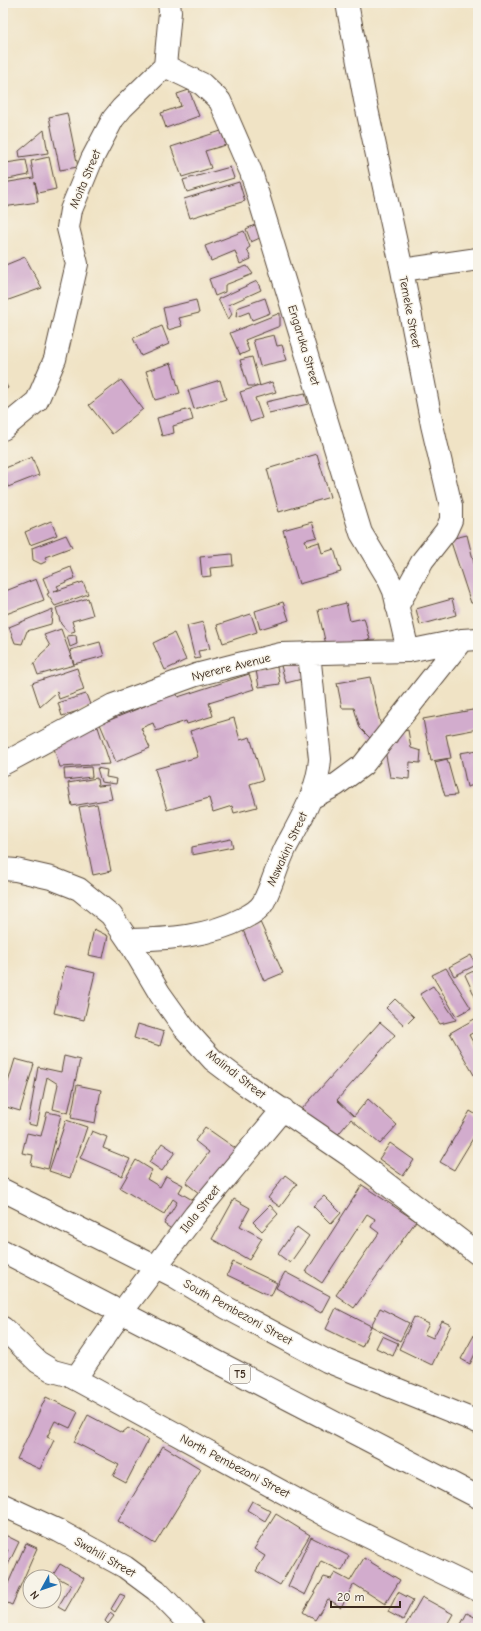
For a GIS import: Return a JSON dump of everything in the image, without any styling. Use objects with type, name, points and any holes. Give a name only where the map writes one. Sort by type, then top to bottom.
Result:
[{"type":"main road","points":[[165,66],[170,12],[169,3]]},
{"type":"main road","name":"Temeke Street","points":[[347,3],[365,100],[402,270],[432,425],[451,506],[451,520],[446,531],[423,560],[397,607]]},
{"type":"main road","name":"Moita Street","points":[[3,429],[37,401],[55,359],[77,264],[68,228],[71,210],[92,158],[113,119],[122,108],[165,66]]},
{"type":"main road","name":"Engaruka Street","points":[[165,66],[202,84],[220,102],[251,172],[361,533],[388,578],[394,591],[408,651]]},
{"type":"main road","points":[[402,270],[478,259]]},
{"type":"main road","points":[[310,798],[336,785],[363,765],[470,640]]},
{"type":"main road","name":"Nyerere Avenue","points":[[3,764],[113,705],[196,675],[282,654],[408,651],[470,640]]},
{"type":"main road","name":"Mswakini Street","points":[[128,940],[157,939],[204,933],[227,927],[251,914],[262,904],[279,861],[310,798],[319,775],[320,759],[309,653]]},
{"type":"main road","name":"Malindi Street","points":[[3,869],[16,870],[51,878],[79,889],[111,915],[128,940],[160,994],[186,1029],[213,1060],[246,1085],[284,1109],[350,1156],[478,1254]]},
{"type":"main road","name":"Ilala Street","points":[[75,1379],[155,1267],[220,1184],[284,1109]]},
{"type":"main road","name":"South Pembezoni Street","points":[[3,1190],[174,1276],[227,1308],[326,1361],[478,1422]]},
{"type":"main road","name":"T5","points":[[3,1252],[478,1497]]},
{"type":"main road","name":"North Pembezoni Street","points":[[3,1328],[38,1362],[53,1371],[68,1375],[330,1518],[478,1590]]},
{"type":"main road","name":"Swahili Street","points":[[3,1505],[59,1531],[125,1567],[156,1590],[193,1628]]},
{"type":"building","points":[[189,90],[199,116],[166,128],[161,113],[181,106],[177,94]]},
{"type":"building","points":[[67,113],[78,167],[60,170],[49,117]]},
{"type":"building","points":[[44,130],[48,153],[20,157],[19,151]]},
{"type":"building","points":[[221,131],[226,145],[205,151],[211,168],[182,177],[171,147]]},
{"type":"building","points":[[49,157],[56,189],[38,193],[35,182],[38,202],[3,207],[3,183],[34,178],[31,161]]},
{"type":"building","points":[[26,160],[29,175],[3,180],[3,165],[6,163]]},
{"type":"building","points":[[230,167],[234,178],[187,192],[183,180]]},
{"type":"building","points":[[239,182],[245,201],[190,218],[184,199]]},
{"type":"building","points":[[257,224],[262,237],[251,242],[246,229]]},
{"type":"building","points":[[244,231],[250,247],[247,249],[251,259],[240,264],[235,251],[211,261],[205,246]]},
{"type":"building","points":[[25,257],[42,288],[3,302],[3,266]]},
{"type":"building","points":[[247,266],[253,274],[225,285],[225,292],[215,296],[209,279]]},
{"type":"building","points":[[257,281],[261,290],[228,305],[232,314],[228,320],[218,299]]},
{"type":"building","points":[[265,298],[270,313],[252,320],[249,312],[236,317],[237,308]]},
{"type":"building","points":[[196,300],[199,313],[179,318],[182,326],[168,330],[163,308]]},
{"type":"building","points":[[280,313],[280,326],[245,340],[249,351],[240,355],[230,333]]},
{"type":"building","points":[[162,326],[169,344],[141,356],[133,338]]},
{"type":"building","points":[[274,335],[277,346],[282,345],[287,360],[260,366],[253,340]]},
{"type":"building","points":[[252,357],[260,386],[248,386],[240,360]]},
{"type":"building","points":[[171,363],[180,393],[155,400],[146,371]]},
{"type":"building","points":[[3,379],[8,388],[3,391]]},
{"type":"building","points":[[121,380],[143,409],[112,434],[89,405]]},
{"type":"building","points":[[220,380],[226,399],[194,409],[188,390]]},
{"type":"building","points":[[272,382],[276,392],[255,398],[262,418],[250,422],[240,392]]},
{"type":"building","points":[[305,393],[308,404],[269,413],[266,402]]},
{"type":"building","points":[[190,409],[193,420],[173,426],[174,433],[162,436],[157,418]]},
{"type":"building","points":[[317,454],[330,497],[279,512],[267,469]]},
{"type":"building","points":[[32,457],[39,475],[8,487],[3,469]]},
{"type":"building","points":[[51,521],[57,535],[30,545],[25,532]]},
{"type":"building","points":[[312,522],[317,537],[305,540],[307,546],[319,542],[322,553],[334,549],[341,572],[299,584],[283,530]]},
{"type":"building","points":[[66,535],[72,547],[45,557],[47,561],[41,564],[33,560],[32,548]]},
{"type":"building","points":[[467,535],[478,579],[478,603],[471,603],[450,539]]},
{"type":"building","points":[[232,554],[233,566],[210,568],[211,576],[202,577],[200,557]]},
{"type":"building","points":[[71,567],[75,578],[57,586],[59,589],[53,592],[83,582],[88,594],[55,606],[47,594],[49,593],[43,578]]},
{"type":"building","points":[[36,579],[44,600],[6,614],[3,606],[3,592]]},
{"type":"building","points":[[88,598],[93,615],[72,621],[75,631],[69,633],[61,624],[56,608]]},
{"type":"building","points":[[452,599],[456,615],[420,625],[416,609]]},
{"type":"building","points":[[283,602],[289,620],[260,629],[255,611]]},
{"type":"building","points":[[346,603],[350,621],[364,618],[370,639],[327,649],[318,610]]},
{"type":"building","points":[[53,609],[51,624],[27,631],[22,644],[15,643],[9,627]]},
{"type":"building","points":[[251,614],[257,632],[223,643],[217,625]]},
{"type":"building","points":[[203,622],[210,649],[198,651],[200,658],[195,659],[187,626]]},
{"type":"building","points":[[61,629],[74,665],[38,675],[34,664],[41,654],[50,646],[44,635]]},
{"type":"building","points":[[174,633],[186,660],[165,670],[153,643]]},
{"type":"building","points":[[76,635],[77,644],[70,647],[67,636]]},
{"type":"building","points":[[100,642],[104,656],[74,664],[70,650]]},
{"type":"building","points":[[301,660],[306,678],[286,683],[281,666]]},
{"type":"building","points":[[277,667],[280,684],[259,687],[256,670]]},
{"type":"building","points":[[77,668],[84,690],[59,699],[57,692],[40,707],[32,683]]},
{"type":"building","points":[[249,674],[254,689],[209,703],[213,716],[187,724],[186,721],[156,731],[153,723],[141,728],[150,748],[116,762],[100,724],[147,705],[146,702],[176,692],[178,697]]},
{"type":"building","points":[[370,677],[383,736],[371,739],[360,728],[354,708],[342,708],[337,683]]},
{"type":"building","points":[[86,694],[91,707],[62,716],[58,703]]},
{"type":"building","points":[[478,709],[478,729],[446,735],[451,758],[431,761],[423,719]]},
{"type":"building","points":[[234,718],[240,740],[250,737],[263,780],[250,784],[257,807],[234,813],[232,806],[213,812],[209,798],[167,810],[155,769],[198,757],[190,731]]},
{"type":"building","points":[[98,727],[110,764],[60,767],[52,742]]},
{"type":"building","points":[[408,730],[411,748],[421,751],[420,763],[410,762],[409,779],[390,777],[384,745],[398,742],[396,733]]},
{"type":"building","points":[[478,750],[478,784],[467,787],[460,753]]},
{"type":"building","points":[[447,759],[457,795],[445,796],[435,762]]},
{"type":"building","points":[[91,767],[92,777],[65,780],[64,769]]},
{"type":"building","points":[[97,768],[107,770],[106,777],[117,779],[116,784],[101,782]]},
{"type":"building","points":[[97,778],[98,786],[109,785],[112,799],[72,806],[68,783]]},
{"type":"building","points":[[97,804],[111,871],[93,875],[79,807]]},
{"type":"building","points":[[231,839],[233,847],[192,855],[192,847]]},
{"type":"building","points":[[260,922],[283,973],[264,981],[243,930]]},
{"type":"building","points":[[94,929],[108,936],[103,958],[88,955]]},
{"type":"building","points":[[471,955],[476,965],[454,976],[449,967]]},
{"type":"building","points":[[65,966],[95,973],[84,1020],[54,1013]]},
{"type":"building","points":[[446,968],[471,1008],[456,1016],[432,975]]},
{"type":"building","points":[[478,969],[478,1003],[465,975]]},
{"type":"building","points":[[433,986],[456,1020],[440,1024],[420,994]]},
{"type":"building","points":[[395,999],[414,1017],[405,1026],[386,1008]]},
{"type":"building","points":[[478,1017],[478,1030],[469,1035],[478,1051],[478,1082],[450,1033]]},
{"type":"building","points":[[380,1022],[395,1035],[337,1100],[354,1116],[368,1099],[397,1125],[380,1144],[351,1119],[335,1138],[302,1109]]},
{"type":"building","points":[[138,1024],[164,1032],[160,1046],[134,1038]]},
{"type":"building","points":[[64,1056],[80,1060],[68,1113],[53,1109],[58,1084],[47,1077],[37,1126],[28,1124],[38,1067],[61,1072]]},
{"type":"building","points":[[15,1059],[34,1064],[20,1111],[3,1106],[3,1099]]},
{"type":"building","points":[[77,1085],[101,1090],[95,1123],[71,1118]]},
{"type":"building","points":[[470,1111],[478,1116],[478,1130],[454,1170],[440,1162]]},
{"type":"building","points":[[47,1112],[61,1115],[48,1169],[31,1165],[33,1155],[22,1153],[27,1133],[41,1136]]},
{"type":"building","points":[[66,1120],[87,1127],[70,1178],[49,1171]]},
{"type":"building","points":[[205,1127],[238,1150],[204,1197],[186,1183],[209,1152],[195,1141]]},
{"type":"building","points":[[92,1131],[107,1137],[103,1148],[130,1159],[122,1176],[80,1158]]},
{"type":"building","points":[[162,1143],[175,1152],[162,1171],[149,1162]]},
{"type":"building","points":[[390,1143],[414,1160],[403,1176],[379,1159]]},
{"type":"building","points":[[136,1160],[152,1170],[147,1179],[160,1187],[166,1176],[183,1185],[179,1192],[194,1201],[176,1232],[164,1224],[177,1202],[173,1199],[164,1214],[120,1188]]},
{"type":"building","points":[[285,1175],[297,1184],[280,1207],[268,1198]]},
{"type":"building","points":[[362,1185],[416,1221],[354,1308],[336,1295],[379,1233],[371,1227],[375,1219],[367,1214],[322,1283],[306,1272]]},
{"type":"building","points":[[324,1196],[341,1213],[331,1224],[313,1206]]},
{"type":"building","points":[[234,1199],[250,1208],[240,1226],[262,1238],[249,1260],[212,1239]]},
{"type":"building","points":[[270,1205],[278,1214],[262,1231],[253,1222]]},
{"type":"building","points":[[297,1227],[309,1236],[290,1263],[278,1254]]},
{"type":"building","points":[[233,1262],[277,1283],[271,1296],[227,1275]]},
{"type":"building","points":[[285,1272],[330,1296],[321,1313],[276,1288]]},
{"type":"building","points":[[336,1308],[371,1326],[362,1347],[326,1329]]},
{"type":"building","points":[[380,1308],[409,1323],[400,1341],[371,1326]]},
{"type":"building","points":[[414,1317],[429,1324],[424,1334],[433,1338],[442,1321],[451,1325],[432,1365],[399,1349]]},
{"type":"building","points":[[478,1328],[478,1348],[470,1364],[461,1359]]},
{"type":"building","points":[[382,1336],[398,1343],[393,1356],[376,1348]]},
{"type":"building","points":[[46,1397],[78,1412],[70,1428],[55,1421],[47,1437],[54,1440],[40,1469],[17,1459]]},
{"type":"building","points":[[88,1415],[122,1433],[128,1428],[148,1440],[126,1483],[113,1476],[119,1465],[74,1442]]},
{"type":"building","points":[[163,1446],[201,1469],[155,1544],[118,1521]]},
{"type":"building","points":[[252,1501],[271,1511],[265,1521],[247,1510]]},
{"type":"building","points":[[276,1514],[310,1535],[280,1585],[256,1571],[265,1556],[254,1549]]},
{"type":"building","points":[[3,1534],[19,1542],[3,1575],[3,1560],[8,1550],[3,1547]]},
{"type":"building","points":[[311,1537],[349,1556],[342,1571],[321,1561],[305,1595],[288,1586]]},
{"type":"building","points":[[26,1543],[37,1548],[28,1569],[22,1569],[22,1582],[12,1605],[3,1601],[3,1595]]},
{"type":"building","points":[[364,1558],[400,1580],[385,1604],[354,1584],[341,1607],[328,1599],[315,1620],[303,1612],[324,1577],[331,1579],[335,1573],[350,1581]]},
{"type":"building","points":[[60,1564],[84,1578],[65,1611],[62,1609],[62,1600],[71,1585],[62,1580],[62,1569],[57,1569]]},
{"type":"building","points":[[398,1592],[413,1600],[403,1620],[388,1612]]},
{"type":"building","points":[[120,1594],[125,1596],[115,1612],[111,1609]]},
{"type":"building","points":[[422,1597],[453,1614],[445,1628],[428,1628],[423,1625],[422,1628],[404,1628]]},
{"type":"building","points":[[110,1613],[114,1616],[108,1624],[105,1621]]},
{"type":"building","points":[[467,1613],[478,1619],[473,1628],[459,1628]]}]
